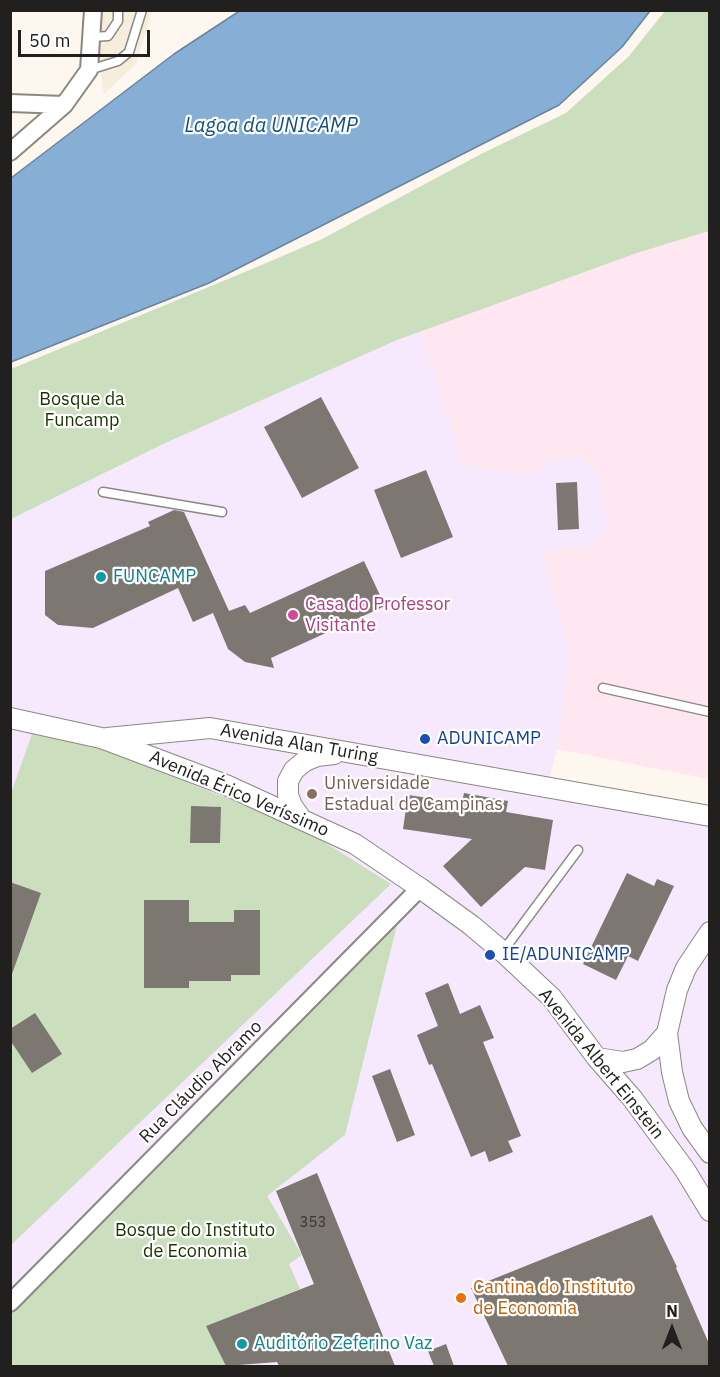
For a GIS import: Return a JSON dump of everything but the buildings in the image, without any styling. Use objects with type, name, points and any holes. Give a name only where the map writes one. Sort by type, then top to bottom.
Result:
[{"type":"street","points":[[10,152],[64,105],[89,70],[93,10]]},
{"type":"street","points":[[10,103],[64,105]]},
{"type":"street","name":"Avenida Érico Veríssimo","points":[[10,718],[101,738],[226,785],[355,844],[420,888]]},
{"type":"street","name":"Avenida Alan Turing","points":[[101,738],[210,728],[708,816]]},
{"type":"street","points":[[300,817],[288,795],[288,781],[294,770],[305,761],[317,756],[346,753]]},
{"type":"street","name":"Avenida Albert Einstein","points":[[420,888],[471,925],[552,998],[597,1058],[632,1098],[685,1170],[710,1210]]},
{"type":"street","name":"Rua Cláudio Abramo","points":[[10,1303],[420,888]]},
{"type":"street","name":"Avenida Albert Einstein","points":[[710,932],[686,968],[677,990],[667,1033],[672,1072],[679,1101],[692,1128],[710,1154]]},
{"type":"street","points":[[597,1058],[622,1062],[637,1059],[652,1050],[667,1033]]},
{"type":"street","points":[[685,1170],[687,1161],[694,1155],[710,1154]]},
{"type":"lane","points":[[92,37],[108,36],[117,21],[118,10]]},
{"type":"lane","points":[[89,70],[118,61],[129,52],[142,10]]},
{"type":"lane","points":[[103,492],[222,512]]},
{"type":"lane","points":[[603,688],[710,712]]},
{"type":"lane","points":[[503,952],[578,850]]},
{"type":"shaded area","points":[[103,11],[152,11],[136,64],[104,94],[98,57]]},
{"type":"shaded area","points":[[709,231],[709,779],[557,749],[569,650],[540,553],[562,547],[592,545],[553,461],[533,474],[499,472],[464,464],[420,330],[637,253]]},
{"type":"shaded area","name":"Universidade Estadual de Campinas","points":[[420,330],[464,464],[499,472],[532,474],[553,461],[577,457],[592,466],[600,480],[607,511],[605,533],[592,545],[562,547],[541,553],[569,650],[557,749],[549,779],[709,818],[709,1366],[11,1366],[10,388]]},
{"type":"green space","name":"Bosque da Funcamp","points":[[665,11],[709,11],[709,231],[637,253],[397,340],[163,444],[11,519],[11,369],[322,239],[481,154],[566,113],[629,56]]},
{"type":"green space","points":[[33,731],[103,749],[302,828],[391,884],[11,1245],[10,796]]},
{"type":"green space","name":"Bosque do Instituto de Economia","points":[[399,917],[345,1135],[267,1196],[302,1255],[289,1264],[300,1289],[206,1326],[231,1366],[11,1366],[11,1309]]},
{"type":"water","name":"Lagoa da UNICAMP","points":[[241,10],[650,11],[622,47],[559,105],[209,283],[11,362],[11,178],[174,54]]},
{"type":"place","name":"FUNCAMP","points":[[101,577]]},
{"type":"place","name":"Casa do Professor Visitante","points":[[293,615]]},
{"type":"place","name":"ADUNICAMP","points":[[425,739]]},
{"type":"place","name":"Universidade Estadual de Campinas","points":[[312,794]]},
{"type":"place","name":"IE/ADUNICAMP","points":[[490,955]]},
{"type":"place","name":"Cantina do Instituto de Economia","points":[[461,1298]]},
{"type":"place","name":"Auditório Zeferino Vaz","points":[[242,1344]]}]
